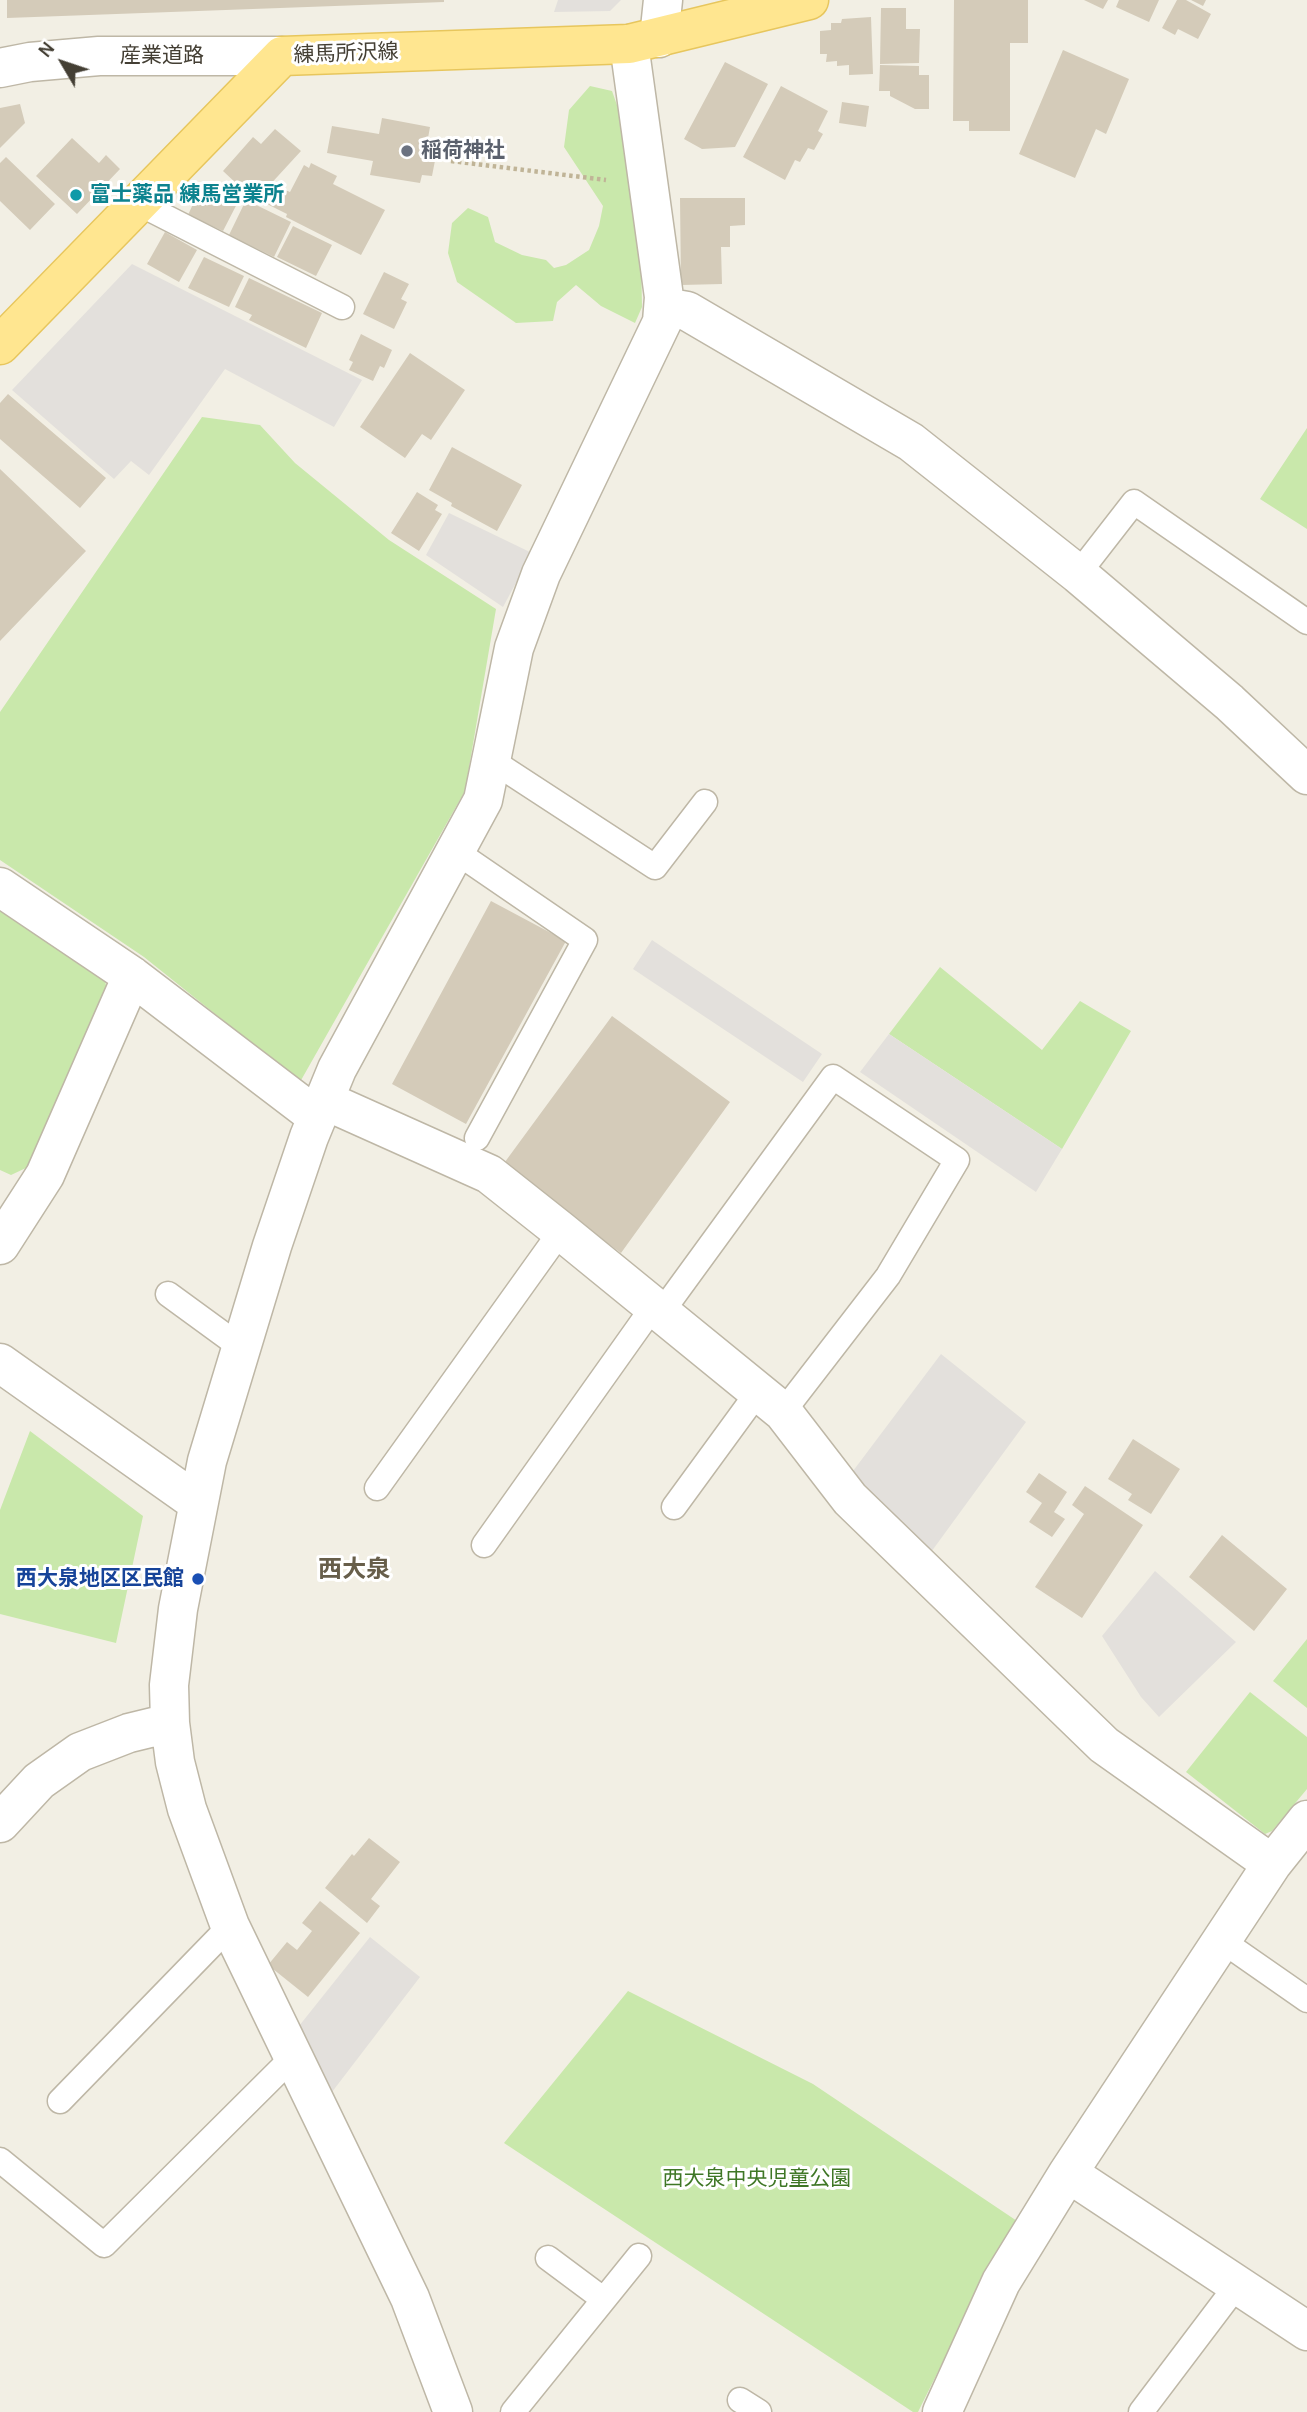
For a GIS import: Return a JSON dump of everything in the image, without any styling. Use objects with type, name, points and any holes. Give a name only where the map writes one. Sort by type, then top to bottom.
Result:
[{"type":"main road","name":"練馬所沢線","points":[[0,345],[282,56],[586,48],[644,41],[809,0]]},
{"type":"street","points":[[453,2412],[411,2298],[230,1926],[187,1809],[175,1762],[170,1723],[172,1649],[207,1461],[272,1246],[321,1109],[337,1069],[483,800],[514,648],[541,574],[662,322],[664,307],[649,185],[644,41],[663,0]]},
{"type":"street","name":"産業道路","points":[[0,68],[30,62],[99,56],[282,56]]},
{"type":"street","points":[[664,307],[687,311],[911,442],[1078,574],[1229,702],[1307,775]]},
{"type":"street","points":[[0,887],[321,1109],[489,1174],[771,1402],[850,1499],[1104,1745],[1272,1864]]},
{"type":"street","points":[[0,1245],[15,1196],[45,1175],[132,976]]},
{"type":"street","points":[[0,1363],[198,1503]]},
{"type":"street","points":[[0,1823],[39,1782],[80,1752],[129,1733],[170,1723]]},
{"type":"street","points":[[942,2412],[1001,2282],[1068,2173],[1272,1864],[1307,1820]]},
{"type":"street","points":[[1068,2173],[1307,2331]]},
{"type":"lane","points":[[138,203],[342,307]]},
{"type":"lane","points":[[1078,574],[1134,502],[1307,622]]},
{"type":"lane","points":[[491,760],[655,867],[705,802]]},
{"type":"lane","points":[[455,851],[584,940],[477,1138]]},
{"type":"lane","points":[[484,1545],[832,1077],[957,1160],[888,1276],[674,1507]]},
{"type":"lane","points":[[377,1488],[561,1231]]},
{"type":"lane","points":[[168,1294],[242,1348]]},
{"type":"lane","points":[[60,2101],[230,1926]]},
{"type":"lane","points":[[1221,1940],[1307,2000]]},
{"type":"lane","points":[[0,2160],[104,2245],[293,2057]]},
{"type":"lane","points":[[513,2412],[639,2256]]},
{"type":"lane","points":[[548,2258],[603,2299]]},
{"type":"lane","points":[[1141,2412],[1237,2285]]},
{"type":"path","points":[[451,161],[649,185]]},
{"type":"green space","points":[[590,86],[612,91],[618,108],[641,256],[642,307],[635,323],[601,306],[576,285],[557,302],[553,321],[516,323],[457,282],[448,253],[452,223],[468,208],[488,217],[495,242],[522,255],[546,260],[554,268],[566,265],[589,250],[599,226],[603,206],[564,147],[569,110]]},
{"type":"green space","points":[[202,417],[260,425],[295,463],[389,540],[496,609],[465,791],[300,1082],[144,957],[0,860],[0,712]]},
{"type":"green space","points":[[1307,428],[1307,529],[1260,499]]},
{"type":"green space","points":[[0,902],[102,969],[107,989],[28,1167],[11,1175],[0,1170]]},
{"type":"green space","points":[[940,967],[1042,1050],[1080,1001],[1131,1031],[1062,1149],[889,1034]]},
{"type":"green space","points":[[30,1431],[143,1516],[116,1643],[0,1614],[0,1510]]},
{"type":"green space","points":[[1307,1639],[1307,1708],[1273,1681]]},
{"type":"green space","points":[[1250,1692],[1307,1737],[1307,1789],[1272,1831],[1265,1834],[1186,1772]]},
{"type":"green space","name":"西大泉中央児童公園","points":[[628,1991],[813,2084],[1017,2221],[988,2271],[918,2412],[913,2412],[504,2143]]},
{"type":"shaded area","points":[[558,0],[621,0],[610,11],[554,12]]},
{"type":"shaded area","points":[[132,264],[362,380],[334,427],[225,369],[149,475],[131,461],[114,479],[12,390]]},
{"type":"shaded area","points":[[449,513],[532,553],[503,607],[426,555]]},
{"type":"shaded area","points":[[652,940],[822,1054],[803,1082],[633,969]]},
{"type":"shaded area","points":[[889,1034],[1062,1149],[1036,1192],[860,1072]]},
{"type":"shaded area","points":[[941,1354],[1026,1422],[926,1559],[847,1479]]},
{"type":"shaded area","points":[[1155,1571],[1236,1642],[1159,1717],[1141,1697],[1102,1636]]},
{"type":"shaded area","points":[[370,1937],[420,1977],[332,2092],[299,2026]]},
{"type":"building","points":[[7,0],[444,0],[444,2],[7,18]]},
{"type":"building","points":[[954,0],[1028,0],[1028,43],[1010,43],[1010,131],[969,131],[969,121],[953,121]]},
{"type":"building","points":[[1084,0],[1108,0],[1103,9]]},
{"type":"building","points":[[1119,0],[1159,0],[1149,22],[1116,7]]},
{"type":"building","points":[[1177,0],[1186,0],[1211,14],[1198,39],[1178,29],[1175,35],[1162,28]]},
{"type":"building","points":[[1191,0],[1206,0],[1203,6]]},
{"type":"building","points":[[881,8],[906,8],[906,29],[920,29],[919,63],[880,64]]},
{"type":"building","points":[[871,17],[873,74],[849,75],[849,65],[837,66],[837,61],[826,62],[827,54],[820,54],[820,31],[831,30],[831,23],[841,23],[842,19]]},
{"type":"building","points":[[1063,50],[1129,79],[1106,134],[1096,129],[1075,178],[1019,154]]},
{"type":"building","points":[[725,62],[768,84],[735,147],[702,149],[684,139]]},
{"type":"building","points":[[880,65],[919,66],[919,75],[929,75],[929,109],[915,109],[890,96],[890,91],[879,91]]},
{"type":"building","points":[[781,86],[828,111],[818,131],[823,134],[814,150],[808,148],[800,162],[795,160],[785,180],[743,157]]},
{"type":"building","points":[[842,102],[869,106],[866,127],[839,123]]},
{"type":"building","points":[[20,104],[25,123],[0,148],[0,108]]},
{"type":"building","points":[[382,118],[430,127],[428,138],[439,140],[432,176],[422,175],[420,183],[370,175],[373,161],[327,153],[332,126],[379,134]]},
{"type":"building","points":[[275,129],[301,151],[255,201],[223,171],[253,137],[261,144]]},
{"type":"building","name":"富士薬品 練馬営業所","points":[[72,138],[99,163],[106,155],[120,169],[77,214],[36,176]]},
{"type":"building","points":[[6,157],[55,204],[30,230],[0,201],[0,163]]},
{"type":"building","points":[[311,163],[337,176],[333,184],[385,210],[361,255],[286,217],[287,214],[267,204],[276,186],[290,192],[304,165],[309,168]]},
{"type":"building","points":[[209,183],[240,198],[223,231],[188,215],[199,191],[204,194]]},
{"type":"building","points":[[680,198],[745,198],[745,225],[730,226],[730,247],[721,247],[722,284],[681,285]]},
{"type":"building","points":[[246,200],[291,222],[274,257],[229,235]]},
{"type":"building","points":[[293,226],[332,245],[316,276],[277,257]]},
{"type":"building","points":[[165,232],[197,250],[179,282],[147,264]]},
{"type":"building","points":[[204,257],[244,276],[229,307],[188,288]]},
{"type":"building","points":[[384,272],[409,284],[401,299],[407,302],[394,329],[363,314]]},
{"type":"building","points":[[249,278],[322,313],[306,348],[249,320],[252,315],[235,307]]},
{"type":"building","points":[[361,334],[392,350],[384,368],[380,366],[373,381],[349,370],[353,362],[349,360]]},
{"type":"building","points":[[410,353],[465,390],[431,440],[422,434],[405,458],[360,427]]},
{"type":"building","points":[[8,394],[106,478],[80,508],[0,439],[0,403]]},
{"type":"building","points":[[452,447],[522,485],[497,531],[451,506],[452,503],[429,490]]},
{"type":"building","points":[[0,469],[86,551],[0,641]]},
{"type":"building","points":[[417,492],[438,505],[435,510],[442,514],[419,551],[391,533]]},
{"type":"building","points":[[491,901],[566,941],[466,1124],[392,1084]]},
{"type":"building","points":[[612,1016],[730,1102],[621,1253],[502,1166]]},
{"type":"building","points":[[1133,1439],[1180,1469],[1151,1514],[1128,1500],[1132,1494],[1108,1479]]},
{"type":"building","points":[[1039,1473],[1067,1492],[1054,1512],[1065,1519],[1052,1537],[1029,1522],[1042,1503],[1026,1492]]},
{"type":"building","points":[[1085,1486],[1143,1525],[1082,1618],[1035,1587],[1084,1514],[1072,1505]]},
{"type":"building","points":[[1222,1535],[1287,1589],[1254,1631],[1189,1577]]},
{"type":"building","points":[[369,1838],[400,1862],[371,1899],[380,1906],[367,1923],[325,1888],[352,1854],[354,1856]]},
{"type":"building","points":[[320,1901],[360,1933],[308,1997],[268,1965],[287,1942],[297,1950],[312,1931],[302,1923]]},
{"type":"place","name":"稲荷神社","points":[[407,151]]},
{"type":"place","name":"富士薬品 練馬営業所","points":[[76,195]]},
{"type":"place","name":"西大泉地区区民館","points":[[198,1579]]},
{"type":"district","name":"西大泉","points":[[354,1570]]}]
